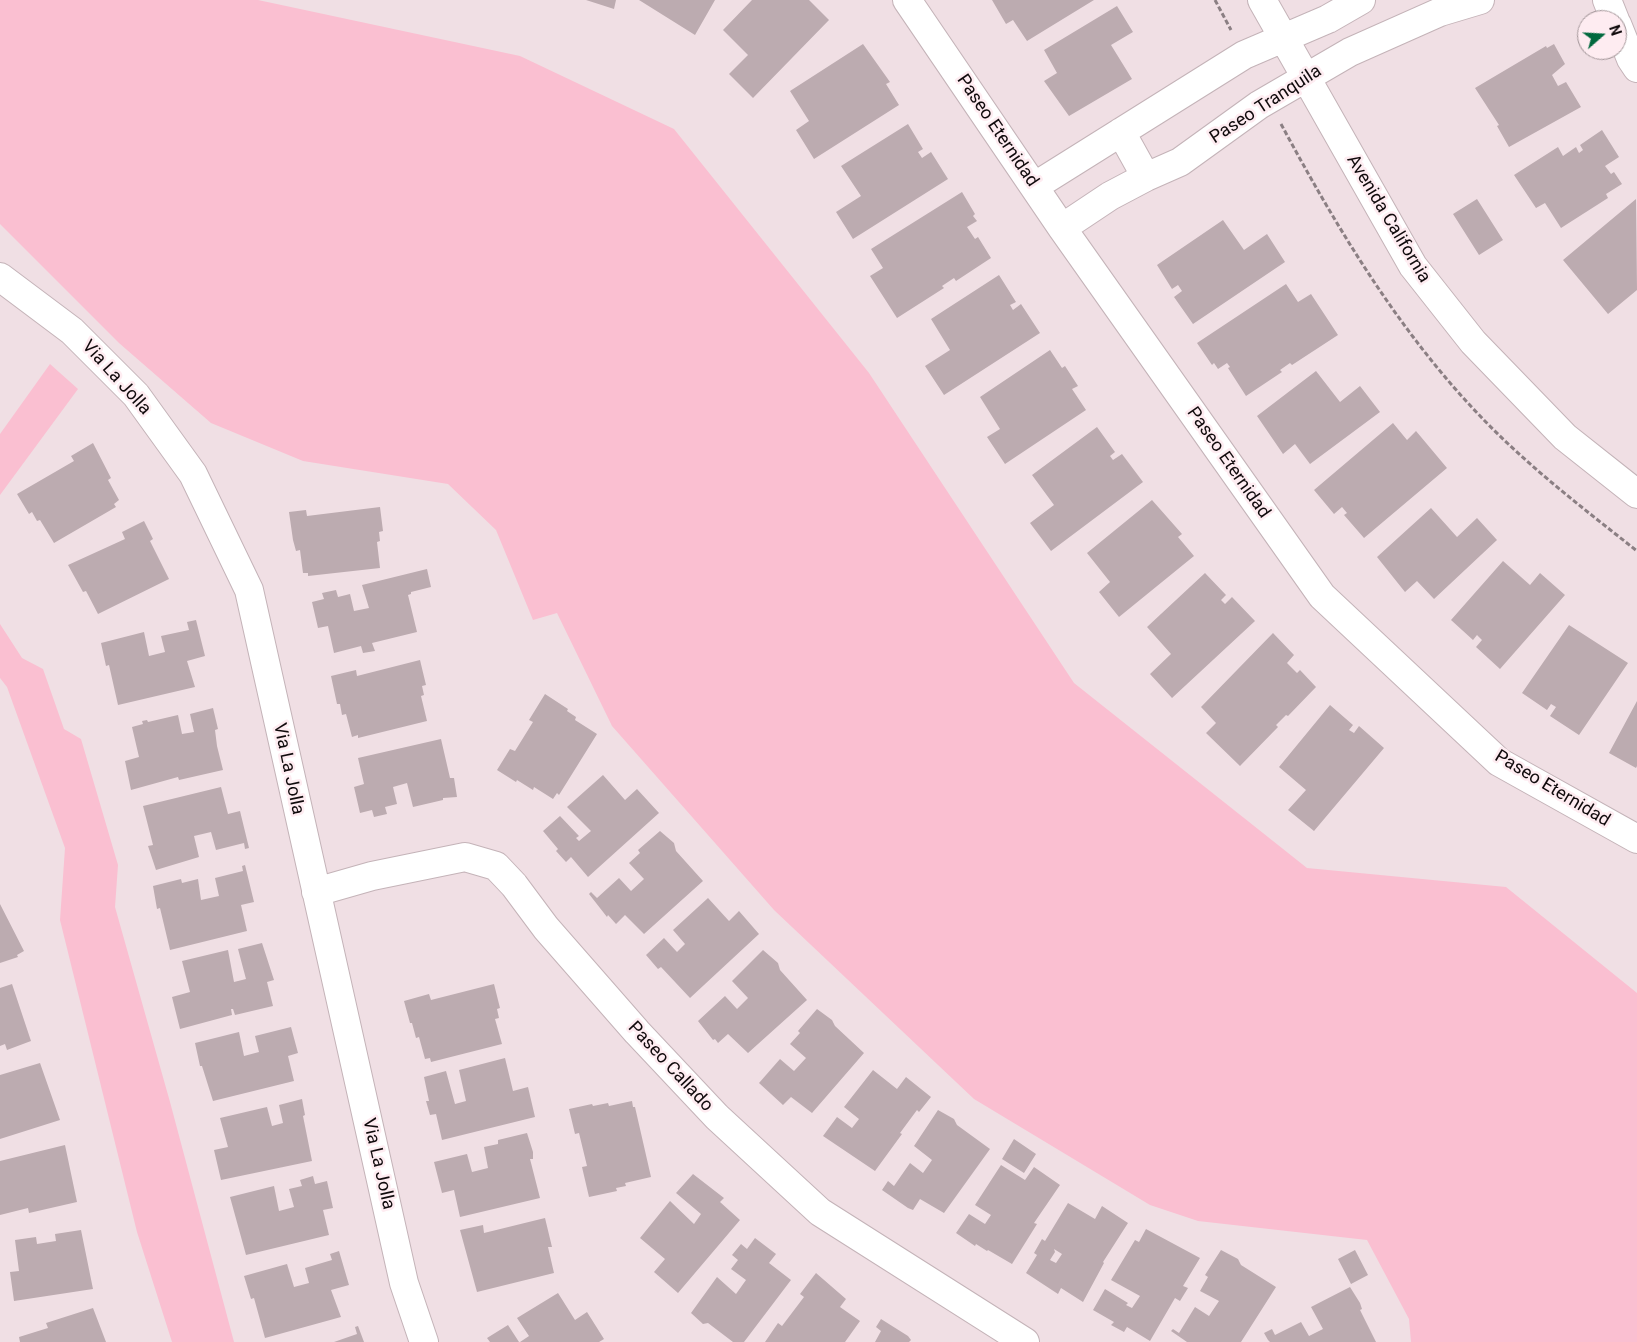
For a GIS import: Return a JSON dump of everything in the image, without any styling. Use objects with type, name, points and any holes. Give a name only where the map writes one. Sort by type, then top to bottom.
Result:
[{"type":"street","name":"Paseo Eternidad","points":[[907,0],[1062,228],[1322,596],[1499,762],[1637,839]]},
{"type":"street","name":"Avenida California","points":[[1262,0],[1305,79],[1413,266],[1473,342],[1565,437],[1637,494]]},
{"type":"street","points":[[1035,186],[1244,55],[1328,19],[1361,0]]},
{"type":"street","name":"Paseo Tranquila","points":[[1062,228],[1110,196],[1180,162],[1259,105],[1350,52],[1440,12],[1480,0]]},
{"type":"street","points":[[1627,49],[1637,68]]},
{"type":"street","points":[[1121,132],[1146,177]]},
{"type":"street","name":"Via La Jolla","points":[[0,277],[72,330],[136,395],[193,474],[249,590],[404,1283],[424,1342]]},
{"type":"street","name":"Paseo Callado","points":[[316,892],[372,876],[465,857],[496,866],[546,928],[637,1032],[717,1117],[820,1212],[1025,1342]]},
{"type":"shaded area","points":[[0,0],[258,0],[520,56],[674,129],[869,373],[1074,683],[1307,868],[1506,887],[1637,993],[1637,1342],[1411,1342],[1409,1319],[1367,1240],[1198,1221],[1150,1205],[974,1099],[774,910],[612,726],[557,613],[533,620],[496,530],[448,484],[303,461],[211,423],[119,343],[0,224]]},
{"type":"shaded area","points":[[50,364],[78,389],[0,495],[0,434]]},
{"type":"shaded area","points":[[0,624],[22,658],[43,669],[64,729],[81,739],[118,865],[115,907],[170,1102],[234,1342],[172,1342],[137,1232],[60,920],[65,848],[7,687],[0,678]]},
{"type":"building","points":[[586,0],[616,0],[614,9]]},
{"type":"building","points":[[639,0],[715,0],[695,35]]},
{"type":"building","points":[[752,0],[809,0],[829,20],[753,98],[729,74],[748,55],[723,30]]},
{"type":"building","points":[[992,0],[1094,0],[1027,41],[1013,20],[1006,24]]},
{"type":"building","points":[[1117,6],[1133,32],[1111,45],[1132,79],[1069,116],[1044,81],[1057,73],[1044,50]]},
{"type":"building","points":[[863,44],[890,82],[886,84],[899,105],[814,159],[796,130],[809,121],[790,91]]},
{"type":"building","points":[[1554,44],[1565,64],[1552,75],[1558,86],[1566,82],[1581,107],[1509,147],[1497,126],[1499,125],[1475,88],[1546,46],[1547,48]]},
{"type":"building","points":[[908,124],[923,149],[918,152],[922,158],[931,152],[948,179],[853,239],[836,212],[861,196],[841,166]]},
{"type":"building","points":[[1602,130],[1619,157],[1605,166],[1611,174],[1614,172],[1622,184],[1606,194],[1608,198],[1561,228],[1545,203],[1536,208],[1514,175],[1558,147],[1563,156],[1576,147],[1579,153],[1583,150],[1580,145]]},
{"type":"building","points":[[962,192],[977,221],[967,227],[975,239],[978,237],[991,258],[956,281],[954,278],[942,286],[944,288],[897,318],[870,276],[883,268],[871,249]]},
{"type":"building","points":[[1477,199],[1503,240],[1479,255],[1453,214]]},
{"type":"building","points":[[1636,199],[1637,290],[1608,314],[1563,260]]},
{"type":"building","points":[[1223,220],[1244,250],[1267,234],[1285,262],[1193,324],[1174,297],[1182,291],[1178,285],[1172,289],[1157,265]]},
{"type":"building","points":[[999,275],[1016,302],[1010,305],[1013,310],[1021,304],[1040,333],[944,395],[925,366],[950,350],[931,319]]},
{"type":"building","points":[[1286,284],[1298,302],[1311,294],[1338,335],[1292,365],[1290,363],[1280,370],[1282,372],[1246,396],[1228,368],[1230,367],[1227,363],[1218,369],[1214,363],[1212,365],[1197,343]]},
{"type":"building","points":[[1050,350],[1062,368],[1065,366],[1078,386],[1072,389],[1086,410],[1005,464],[987,437],[1000,429],[980,397]]},
{"type":"building","points":[[1316,371],[1340,402],[1360,386],[1380,412],[1310,464],[1295,444],[1283,454],[1257,416]]},
{"type":"building","points":[[1393,423],[1407,440],[1416,431],[1447,468],[1364,538],[1344,515],[1347,513],[1342,507],[1334,514],[1314,490]]},
{"type":"building","points":[[1097,427],[1115,452],[1110,456],[1113,460],[1122,454],[1143,482],[1051,551],[1030,523],[1054,505],[1032,475]]},
{"type":"building","points":[[93,443],[111,478],[108,480],[119,500],[114,504],[116,507],[54,543],[40,520],[37,521],[32,512],[29,514],[17,494],[74,461],[71,456]]},
{"type":"building","points":[[1152,500],[1182,534],[1178,537],[1194,556],[1119,617],[1099,592],[1110,582],[1087,553]]},
{"type":"building","points":[[380,507],[383,531],[379,532],[380,541],[377,542],[380,568],[308,576],[308,573],[303,573],[300,550],[296,551],[293,540],[289,512],[306,510],[307,516]]},
{"type":"building","points":[[1431,508],[1457,537],[1477,518],[1497,540],[1434,599],[1417,581],[1405,592],[1377,557]]},
{"type":"building","points":[[144,521],[153,539],[150,541],[169,579],[98,614],[86,591],[83,592],[68,565],[125,539],[122,532]]},
{"type":"building","points":[[1503,561],[1530,585],[1540,573],[1565,595],[1500,669],[1476,647],[1482,640],[1477,635],[1473,640],[1451,620]]},
{"type":"building","points":[[427,569],[431,587],[411,592],[408,595],[417,632],[372,643],[375,651],[363,653],[361,646],[334,653],[328,626],[318,628],[312,602],[324,599],[322,593],[336,590],[338,597],[350,594],[354,611],[369,608],[362,585]]},
{"type":"building","points":[[1205,573],[1226,595],[1221,600],[1225,604],[1232,597],[1255,621],[1172,698],[1150,674],[1171,654],[1147,627]]},
{"type":"building","points":[[196,620],[205,656],[187,661],[195,687],[118,705],[109,665],[106,666],[101,643],[144,632],[149,656],[165,652],[161,636],[189,630],[187,622]]},
{"type":"building","points":[[1569,625],[1628,663],[1579,735],[1550,716],[1556,707],[1551,704],[1547,710],[1522,693]]},
{"type":"building","points":[[1273,633],[1294,655],[1287,663],[1297,673],[1300,670],[1316,687],[1288,716],[1286,715],[1276,725],[1278,727],[1240,766],[1206,733],[1216,723],[1201,707]]},
{"type":"building","points":[[420,660],[426,685],[422,686],[424,695],[421,696],[427,721],[358,738],[358,735],[352,737],[346,714],[342,715],[340,704],[337,704],[331,676],[356,670],[357,676]]},
{"type":"building","points":[[545,694],[568,709],[567,711],[576,717],[575,720],[597,734],[559,795],[557,793],[553,799],[534,787],[533,790],[517,780],[516,782],[497,770],[510,749],[515,751],[533,722],[529,720]]},
{"type":"building","points":[[1637,701],[1637,766],[1636,768],[1609,753]]},
{"type":"building","points":[[1330,705],[1353,725],[1349,730],[1354,733],[1359,726],[1384,748],[1314,831],[1288,810],[1306,790],[1279,767]]},
{"type":"building","points":[[213,708],[218,729],[215,730],[217,746],[223,770],[179,780],[178,777],[131,790],[125,761],[139,757],[132,727],[143,724],[142,721],[147,720],[148,722],[178,715],[182,734],[194,732],[190,714]]},
{"type":"building","points":[[441,739],[450,778],[454,778],[457,797],[443,798],[443,800],[413,807],[407,783],[393,787],[397,804],[385,807],[387,814],[374,817],[372,810],[360,813],[354,787],[364,784],[358,758]]},
{"type":"building","points":[[603,775],[625,800],[637,789],[659,813],[588,877],[571,857],[566,862],[543,831],[560,816],[579,836],[576,838],[579,841],[591,831],[567,807]]},
{"type":"building","points":[[221,787],[228,814],[240,811],[249,848],[245,849],[244,843],[216,850],[211,832],[194,836],[199,857],[156,870],[148,846],[153,845],[143,806]]},
{"type":"building","points":[[660,831],[674,843],[676,851],[703,881],[644,934],[625,915],[616,924],[608,915],[607,917],[589,894],[591,892],[597,898],[619,878],[631,891],[644,879],[629,863],[640,853],[638,850]]},
{"type":"building","points":[[245,865],[254,902],[241,905],[247,931],[170,950],[160,908],[157,909],[153,886],[181,879],[182,883],[198,879],[201,900],[219,896],[215,878],[243,871],[242,866]]},
{"type":"building","points":[[708,898],[729,921],[739,911],[759,934],[690,998],[661,967],[658,969],[646,955],[664,938],[677,952],[685,944],[673,930]]},
{"type":"building","points":[[0,904],[24,951],[17,955],[18,957],[0,963]]},
{"type":"building","points":[[262,943],[274,980],[267,982],[273,1006],[235,1015],[233,1009],[231,1009],[232,1015],[180,1029],[172,997],[190,992],[182,961],[228,950],[234,982],[246,979],[238,949]]},
{"type":"building","points":[[763,950],[778,963],[780,970],[807,1000],[748,1053],[728,1034],[718,1043],[715,1039],[713,1040],[698,1021],[725,996],[737,1009],[748,998],[732,981]]},
{"type":"building","points":[[12,984],[31,1041],[7,1050],[5,1044],[0,1046],[0,988]]},
{"type":"building","points":[[494,984],[500,1008],[497,1009],[499,1018],[495,1019],[502,1044],[431,1062],[430,1058],[425,1059],[419,1037],[416,1038],[412,1023],[410,1023],[404,1001],[429,994],[431,1000]]},
{"type":"building","points":[[817,1009],[832,1020],[835,1026],[864,1053],[812,1113],[791,1097],[783,1105],[759,1083],[780,1059],[794,1071],[806,1058],[790,1044],[800,1033],[798,1031]]},
{"type":"building","points":[[291,1027],[298,1053],[288,1056],[294,1081],[213,1101],[202,1066],[200,1066],[195,1043],[239,1032],[244,1056],[259,1052],[255,1036]]},
{"type":"building","points":[[505,1058],[513,1091],[528,1087],[535,1117],[442,1140],[436,1114],[430,1115],[426,1101],[429,1101],[424,1077],[446,1071],[455,1104],[466,1101],[459,1070]]},
{"type":"building","points":[[40,1063],[60,1120],[0,1139],[0,1075]]},
{"type":"building","points":[[873,1070],[897,1089],[906,1077],[931,1097],[919,1112],[917,1110],[875,1171],[823,1136],[837,1117],[852,1128],[859,1119],[844,1107]]},
{"type":"building","points":[[302,1099],[305,1115],[303,1116],[312,1161],[221,1180],[214,1150],[228,1147],[220,1118],[267,1107],[272,1126],[283,1123],[279,1105]]},
{"type":"building","points":[[632,1101],[651,1177],[625,1183],[626,1186],[616,1188],[617,1191],[589,1197],[582,1167],[587,1166],[579,1133],[575,1134],[569,1109],[592,1104],[593,1106],[608,1103],[609,1106]]},
{"type":"building","points":[[938,1110],[954,1119],[957,1125],[990,1149],[944,1213],[920,1199],[913,1210],[882,1190],[888,1181],[894,1186],[910,1163],[923,1173],[932,1160],[914,1146]]},
{"type":"building","points":[[527,1133],[533,1152],[533,1159],[530,1159],[540,1198],[460,1217],[454,1190],[442,1193],[434,1162],[467,1154],[472,1172],[488,1168],[484,1147],[498,1144],[498,1140]]},
{"type":"building","points":[[1014,1139],[1036,1154],[1024,1173],[1002,1159]]},
{"type":"building","points":[[65,1145],[77,1202],[29,1213],[28,1208],[0,1215],[0,1161]]},
{"type":"building","points":[[1001,1165],[1025,1180],[1034,1167],[1060,1185],[1034,1223],[1037,1224],[1012,1264],[976,1244],[975,1246],[956,1233],[969,1214],[985,1224],[991,1215],[975,1205]]},
{"type":"building","points":[[693,1174],[724,1198],[720,1202],[740,1220],[678,1293],[654,1272],[665,1259],[640,1238],[670,1201],[694,1224],[701,1214],[676,1193]]},
{"type":"building","points":[[313,1176],[315,1184],[327,1181],[333,1208],[323,1210],[329,1235],[246,1255],[230,1197],[274,1186],[279,1211],[294,1207],[289,1189],[302,1186],[300,1180]]},
{"type":"building","points":[[1068,1203],[1095,1219],[1102,1206],[1128,1223],[1103,1262],[1083,1302],[1061,1288],[1058,1294],[1026,1273],[1037,1255],[1034,1253],[1042,1239],[1045,1241]],"holes":[[[1054,1249],[1062,1254],[1056,1263],[1050,1260],[1055,1252]]]},
{"type":"building","points":[[545,1218],[552,1247],[548,1247],[554,1273],[477,1292],[460,1230],[483,1225],[484,1233]]},
{"type":"building","points":[[1146,1229],[1200,1258],[1183,1286],[1188,1288],[1180,1301],[1175,1298],[1150,1341],[1127,1327],[1124,1332],[1111,1325],[1114,1322],[1093,1310],[1105,1289],[1128,1303],[1126,1305],[1132,1308],[1140,1296],[1111,1280],[1135,1240],[1139,1242]]},
{"type":"building","points":[[81,1230],[93,1289],[14,1301],[10,1272],[19,1271],[15,1240],[36,1237],[37,1244],[56,1241],[55,1234]]},
{"type":"building","points":[[755,1238],[776,1254],[769,1263],[791,1280],[744,1342],[733,1342],[708,1323],[703,1324],[691,1313],[717,1277],[736,1294],[746,1280],[731,1269],[738,1260],[732,1255],[741,1244],[747,1249]]},
{"type":"building","points":[[1221,1250],[1238,1259],[1241,1265],[1276,1287],[1241,1342],[1187,1342],[1171,1331],[1173,1329],[1179,1333],[1195,1307],[1209,1316],[1219,1301],[1200,1291],[1208,1277],[1205,1275]]},
{"type":"building","points":[[1355,1250],[1368,1275],[1351,1284],[1338,1259]]},
{"type":"building","points":[[339,1251],[349,1285],[331,1290],[341,1317],[265,1338],[254,1298],[251,1299],[244,1276],[287,1264],[294,1287],[309,1283],[305,1268],[332,1260],[330,1254]]},
{"type":"building","points":[[816,1273],[846,1299],[840,1307],[860,1321],[845,1342],[765,1342],[778,1323],[782,1326],[804,1297],[800,1294]]},
{"type":"building","points":[[1350,1287],[1360,1303],[1362,1309],[1360,1310],[1376,1342],[1270,1342],[1268,1340],[1264,1333],[1272,1329],[1275,1335],[1301,1322],[1309,1336],[1323,1329],[1311,1307]]},
{"type":"building","points":[[558,1293],[575,1320],[587,1312],[604,1339],[599,1342],[520,1342],[529,1336],[517,1318]]},
{"type":"building","points":[[93,1308],[106,1342],[20,1342],[19,1337],[48,1328],[46,1323]]},
{"type":"building","points":[[881,1319],[908,1336],[911,1340],[909,1342],[875,1342],[881,1331],[876,1327]]},
{"type":"building","points":[[508,1325],[519,1342],[490,1342],[487,1338]]},
{"type":"building","points":[[358,1326],[364,1342],[334,1342],[357,1334],[355,1327]]}]
